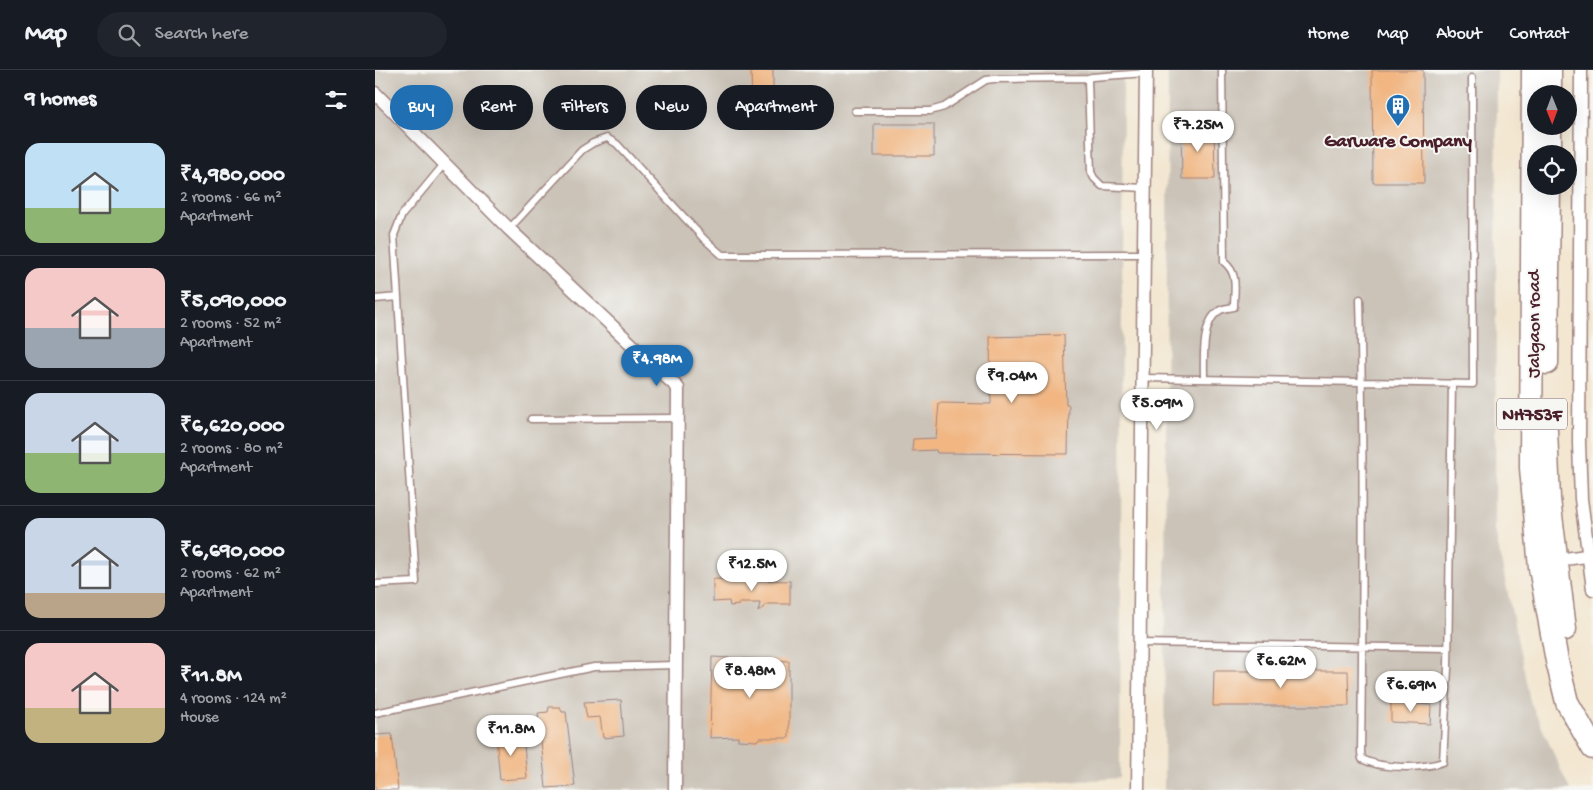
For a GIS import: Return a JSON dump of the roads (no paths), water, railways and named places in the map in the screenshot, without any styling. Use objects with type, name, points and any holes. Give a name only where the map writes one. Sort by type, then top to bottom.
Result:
[{"type":"highway","name":"Jalgaon road","points":[[1533,70],[1531,468],[1548,562],[1568,654],[1580,692],[1593,717]]},
{"type":"highway","points":[[1550,70],[1550,85]]},
{"type":"highway","name":"Jalgaon road","points":[[1549,195],[1545,428],[1549,499],[1548,562],[1557,661],[1567,702],[1593,748]]},
{"type":"street","points":[[1581,70],[1579,443],[1581,499],[1591,555],[1593,589]]},
{"type":"street","points":[[1138,790],[1146,72]]},
{"type":"street","points":[[375,94],[509,229],[678,388],[675,790]]},
{"type":"street","points":[[1580,193],[1593,193]]},
{"type":"street","points":[[1548,562],[1591,555]]},
{"type":"lane","points":[[1204,379],[1205,340],[1209,323],[1218,311],[1234,306],[1234,275],[1231,268],[1224,262],[1222,70]]},
{"type":"lane","points":[[855,111],[939,110],[985,80],[1088,78],[1146,72]]},
{"type":"lane","points":[[1088,78],[1091,172],[1094,178],[1102,186],[1145,188]]},
{"type":"lane","points":[[1143,378],[1473,384],[1472,78]]},
{"type":"lane","points":[[509,229],[582,150],[593,142],[607,138],[617,144],[704,239],[722,255],[1145,254]]},
{"type":"lane","points":[[375,584],[416,582],[395,235],[402,214],[445,163]]},
{"type":"lane","points":[[375,299],[398,297]]},
{"type":"lane","points":[[1360,300],[1363,646],[1361,752],[1362,759],[1371,764],[1431,766],[1443,762],[1448,648],[1452,383]]},
{"type":"lane","points":[[531,419],[678,418]]},
{"type":"lane","points":[[1140,643],[1448,648]]},
{"type":"lane","points":[[375,712],[594,667],[676,665]]},
{"type":"place","name":"Garware Company","points":[[1398,127]]}]
